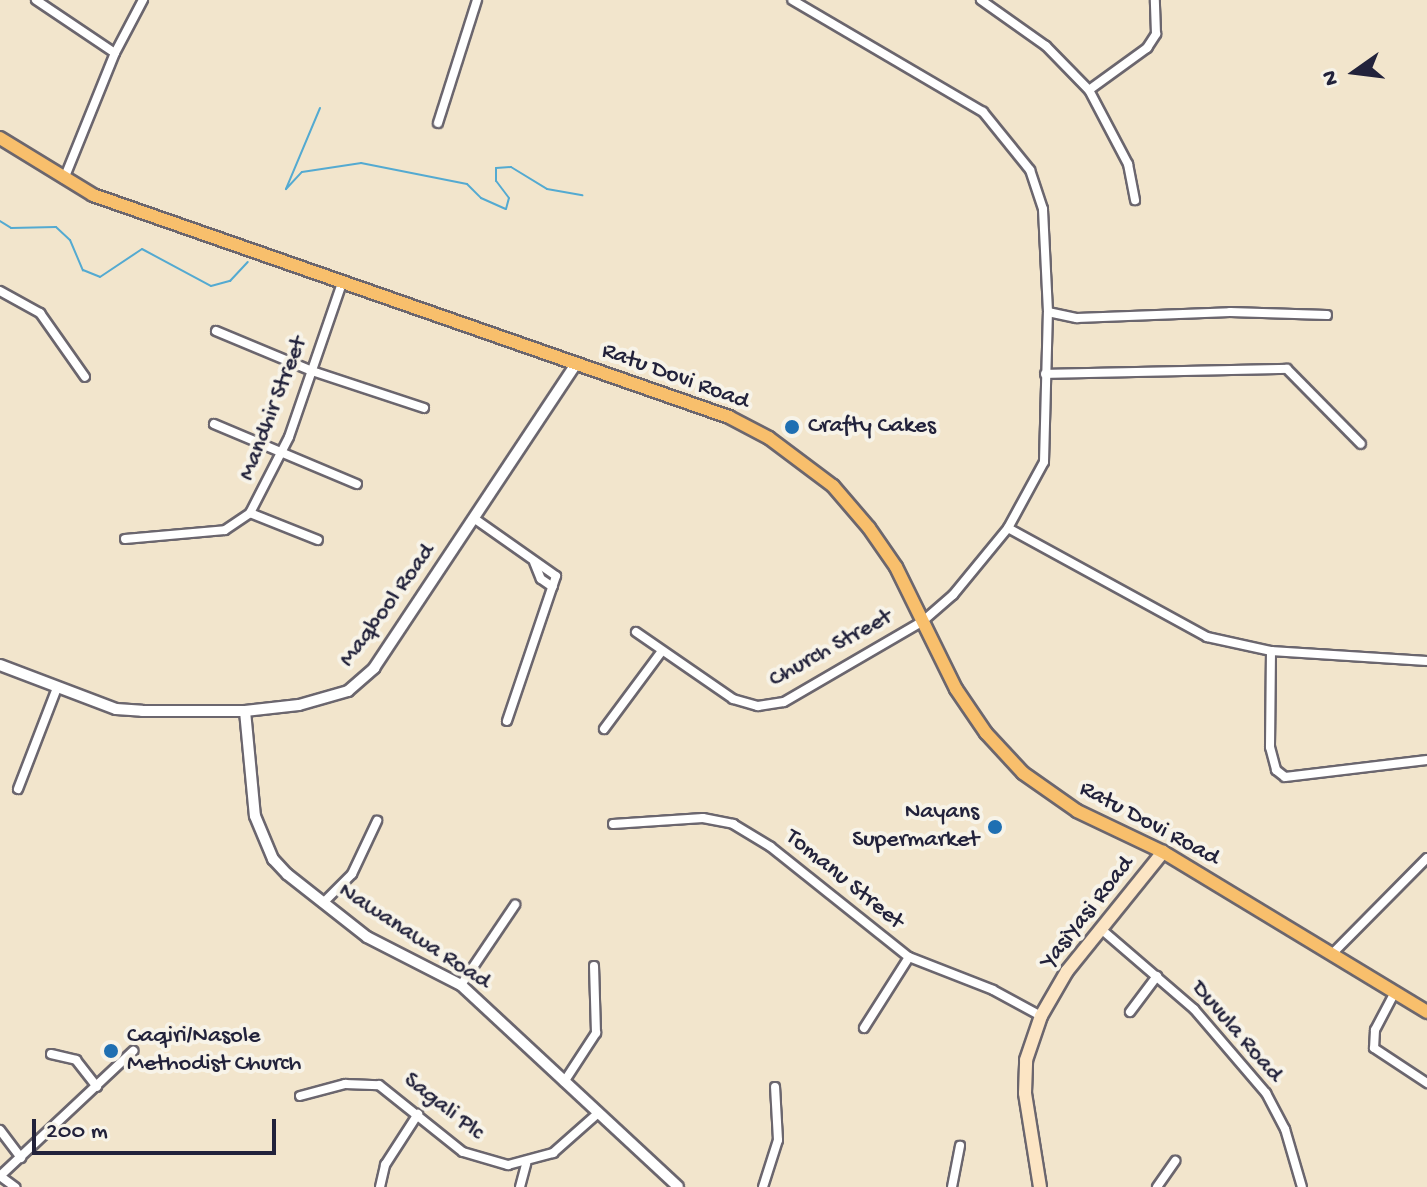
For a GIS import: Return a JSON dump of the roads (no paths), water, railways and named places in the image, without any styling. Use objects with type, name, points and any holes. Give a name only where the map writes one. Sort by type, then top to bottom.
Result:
[{"type":"main road","name":"Ratu Dovi Road","points":[[0,138],[64,179],[138,212],[729,417],[804,463],[869,528],[971,711],[1023,773],[1077,811],[1163,852],[1427,1012]]},
{"type":"main road","name":"YasiYasi Road","points":[[1040,1187],[1025,1093],[1026,1060],[1041,1016],[1067,971],[1163,852]]},
{"type":"street","points":[[36,0],[115,53]]},
{"type":"street","points":[[64,179],[115,53],[143,0]]},
{"type":"street","points":[[438,123],[477,0]]},
{"type":"street","name":"Church Street","points":[[636,632],[733,699],[768,706],[796,697],[923,621],[979,567],[1008,528],[1044,462],[1048,312],[1043,209],[1030,170],[1014,144],[983,112],[792,0]]},
{"type":"street","points":[[981,0],[1046,46],[1089,90],[1128,164],[1135,200]]},
{"type":"street","points":[[1089,90],[1147,48],[1156,34],[1155,0]]},
{"type":"street","name":"Mandhir Street","points":[[125,539],[225,530],[250,513],[281,454],[342,283]]},
{"type":"street","points":[[0,291],[40,313],[85,377]]},
{"type":"street","points":[[1048,312],[1077,318],[1216,312],[1327,315]]},
{"type":"street","points":[[216,331],[312,371],[424,408]]},
{"type":"street","name":"Maqbool Road","points":[[0,665],[116,709],[245,711],[324,700],[362,681],[475,519],[576,364]]},
{"type":"street","points":[[1045,374],[1287,369],[1361,444]]},
{"type":"street","points":[[214,424],[357,484]]},
{"type":"street","points":[[250,513],[318,540]]},
{"type":"street","points":[[475,519],[534,562],[556,573],[507,721]]},
{"type":"street","points":[[1008,528],[1173,623],[1207,637],[1271,651],[1427,661]]},
{"type":"street","points":[[534,562],[541,579],[553,587]]},
{"type":"street","points":[[604,729],[662,651]]},
{"type":"street","points":[[1271,651],[1270,747],[1276,770],[1285,777],[1300,780],[1427,760]]},
{"type":"street","points":[[18,789],[57,688]]},
{"type":"street","name":"Nawanawa Road","points":[[245,711],[259,829],[273,859],[367,937],[461,985],[596,1115],[678,1187]]},
{"type":"street","name":"Tomanu Street","points":[[613,824],[703,818],[733,824],[771,847],[909,957],[993,990],[1041,1016]]},
{"type":"street","points":[[323,903],[352,874],[377,821]]},
{"type":"street","points":[[1331,955],[1427,858]]},
{"type":"street","points":[[461,985],[515,905]]},
{"type":"street","name":"Duvula Road","points":[[1101,929],[1194,1009],[1266,1093],[1285,1129],[1302,1187]]},
{"type":"street","points":[[864,1028],[909,957]]},
{"type":"street","points":[[564,1082],[596,1033],[594,966]]},
{"type":"street","points":[[1130,1012],[1157,976]]},
{"type":"street","points":[[1395,992],[1375,1030],[1374,1048],[1427,1083]]},
{"type":"street","points":[[15,1187],[0,1176],[133,1051]]},
{"type":"street","points":[[51,1054],[76,1060],[97,1087]]},
{"type":"street","name":"Sagali Plc","points":[[300,1096],[366,1082],[391,1089],[476,1159],[526,1164]]},
{"type":"street","points":[[763,1187],[778,1140],[775,1087]]},
{"type":"street","points":[[380,1187],[385,1165],[418,1114]]},
{"type":"street","points":[[520,1187],[526,1164],[553,1153],[596,1115]]},
{"type":"street","points":[[0,1130],[21,1158]]},
{"type":"street","points":[[952,1187],[960,1146]]},
{"type":"street","points":[[1157,1187],[1175,1161]]},
{"type":"waterway","points":[[320,108],[286,189],[302,172],[361,163],[467,184],[481,198],[506,209],[509,198],[496,181],[496,168],[511,167],[547,189],[582,195]]},
{"type":"waterway","points":[[0,221],[11,228],[56,227],[70,240],[83,270],[100,277],[142,249],[211,286],[230,281],[248,262]]},
{"type":"place","name":"Crafty Cakes","points":[[792,427]]},
{"type":"place","name":"Nayans Supermarket","points":[[995,827]]},
{"type":"place","name":"Caqiri/Nasole Methodist Church","points":[[111,1051]]}]
